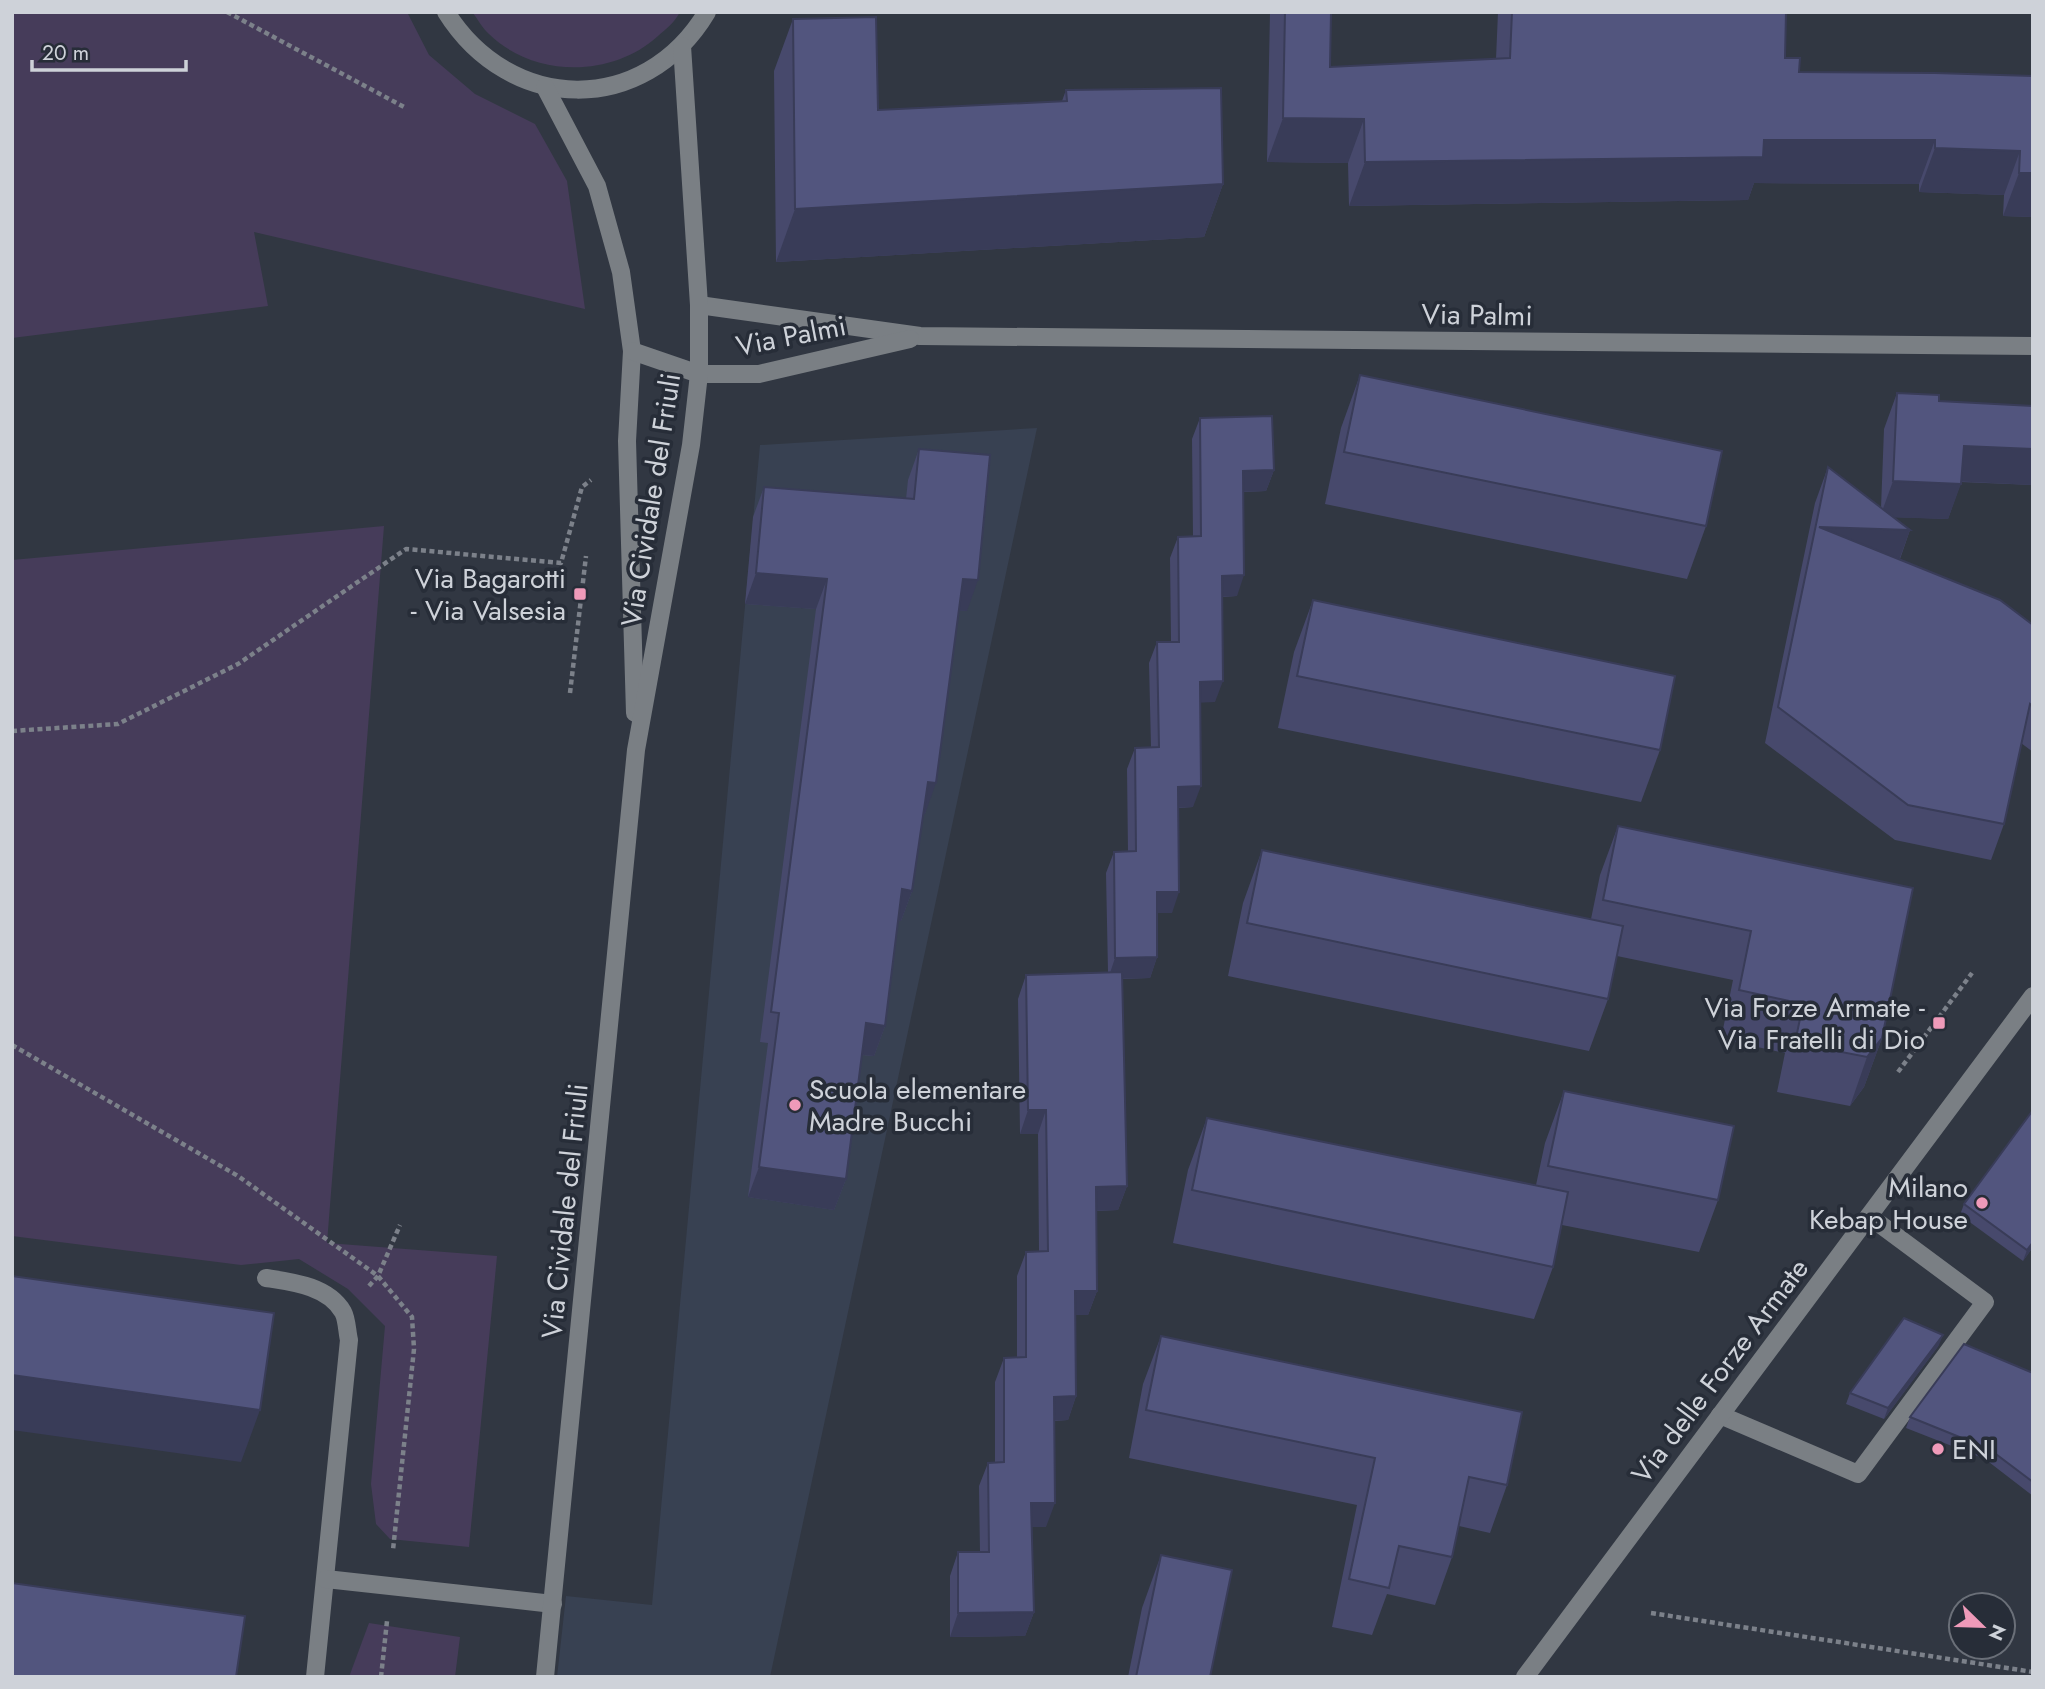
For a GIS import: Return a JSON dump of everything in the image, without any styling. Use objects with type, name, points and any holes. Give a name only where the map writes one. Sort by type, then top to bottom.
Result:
[{"type":"street","points":[[446,12],[466,41],[494,65],[545,87],[572,90],[609,87],[644,74],[682,46],[707,12]]},
{"type":"street","name":"Via Cividale del Friuli","points":[[545,1677],[636,750],[691,445],[699,374],[699,305],[682,46]]},
{"type":"street","name":"Via Cividale del Friuli","points":[[545,87],[597,186],[621,272],[632,351],[627,441],[636,750]]},
{"type":"street","name":"Via Palmi","points":[[699,305],[920,337],[2033,346]]},
{"type":"street","name":"Via Palmi","points":[[632,351],[699,374],[759,374],[920,337]]},
{"type":"street","name":"Via delle Forze Armate","points":[[1525,1677],[2033,996]]},
{"type":"street","points":[[1720,1415],[1858,1474],[1985,1302],[1869,1216]]},
{"type":"street","points":[[266,1278],[299,1282],[324,1294],[343,1312],[349,1340],[315,1677]]},
{"type":"street","points":[[326,1579],[553,1604]]},
{"type":"path","points":[[227,12],[406,108]]},
{"type":"path","points":[[12,730],[118,724],[238,664],[405,548],[561,563],[583,487],[627,441]]},
{"type":"path","points":[[570,693],[586,556]]},
{"type":"path","points":[[1898,1072],[1972,973]]},
{"type":"path","points":[[12,1045],[238,1176],[379,1276],[412,1317],[414,1349],[381,1677]]},
{"type":"path","points":[[343,1312],[379,1276],[400,1225]]},
{"type":"path","points":[[1651,1613],[2033,1672]]},
{"type":"shaded area","points":[[407,12],[429,55],[475,94],[535,124],[567,181],[585,309],[254,232],[268,306],[12,338],[12,14]]},
{"type":"shaded area","points":[[472,12],[680,12],[667,28],[639,50],[619,60],[573,67],[528,59],[507,48],[487,32]]},
{"type":"shaded area","name":"Scuola elementare Madre Bucchi","points":[[1037,428],[770,1677],[557,1677],[566,1596],[652,1605],[760,445]]},
{"type":"shaded area","points":[[384,526],[327,1243],[497,1256],[469,1547],[390,1539],[376,1524],[371,1484],[385,1326],[348,1289],[299,1259],[241,1265],[12,1236],[12,560]]},
{"type":"shaded area","points":[[369,1623],[460,1637],[455,1677],[349,1677]]},
{"type":"building","points":[[1285,12],[1331,12],[1330,67],[1510,58],[1512,12],[1786,12],[1785,58],[1800,58],[1799,72],[2033,76],[2033,173],[2019,173],[2020,151],[1935,148],[1935,140],[1764,140],[1763,157],[1365,162],[1364,119],[1283,118]]},
{"type":"building","points":[[876,17],[878,110],[1067,101],[1066,90],[1221,88],[1223,184],[795,209],[793,19]]},
{"type":"building","points":[[1360,375],[1722,451],[1706,526],[1344,452]]},
{"type":"building","points":[[1897,393],[1939,395],[1939,401],[2033,406],[2033,449],[1964,446],[1961,484],[1893,481]]},
{"type":"building","points":[[1272,416],[1274,470],[1243,471],[1244,575],[1222,576],[1223,681],[1200,682],[1201,786],[1178,787],[1179,892],[1157,892],[1157,957],[1115,958],[1114,852],[1136,851],[1135,748],[1159,747],[1157,642],[1179,642],[1178,537],[1201,536],[1200,418]]},
{"type":"building","points":[[919,449],[990,455],[978,580],[963,579],[936,783],[928,782],[912,891],[902,889],[885,1026],[866,1023],[846,1179],[759,1167],[779,1013],[771,1012],[827,579],[756,573],[764,487],[914,499]]},
{"type":"building","points":[[1828,467],[1910,530],[1819,527],[2000,600],[2033,625],[2033,707],[2030,704],[2004,824],[1908,805],[1778,707]]},
{"type":"building","points":[[1313,600],[1675,676],[1660,750],[1297,676]]},
{"type":"building","points":[[1618,826],[1913,888],[1882,1038],[1867,1057],[1795,1043],[1803,1004],[1739,990],[1751,931],[1603,900]]},
{"type":"building","points":[[1262,850],[1623,926],[1608,999],[1247,923]]},
{"type":"building","points":[[1122,972],[1127,1186],[1096,1187],[1097,1291],[1075,1291],[1076,1396],[1054,1397],[1055,1503],[1031,1503],[1034,1612],[958,1613],[958,1552],[989,1552],[988,1463],[1004,1462],[1004,1358],[1026,1357],[1026,1252],[1048,1251],[1046,1110],[1028,1110],[1026,975]]},
{"type":"building","points":[[1564,1091],[1734,1126],[1718,1200],[1548,1166]]},
{"type":"building","points":[[2033,1110],[2033,1242],[2027,1250],[1964,1204]]},
{"type":"building","points":[[1207,1118],[1568,1192],[1553,1267],[1192,1190]]},
{"type":"building","points":[[12,1276],[274,1313],[260,1410],[12,1375]]},
{"type":"building","points":[[1904,1318],[1943,1335],[1888,1408],[1850,1393]]},
{"type":"building","points":[[1161,1336],[1522,1412],[1507,1485],[1469,1477],[1452,1557],[1399,1546],[1389,1588],[1349,1579],[1375,1458],[1146,1410]]},
{"type":"building","points":[[1964,1344],[2033,1373],[2033,1482],[1989,1449],[1910,1417]]},
{"type":"building","points":[[1161,1555],[1232,1570],[1210,1677],[1136,1677]]},
{"type":"building","points":[[12,1583],[245,1616],[236,1677],[12,1677]]},
{"type":"place","name":"Via Bagarotti - Via Valsesia","points":[[580,594]]},
{"type":"place","name":"Via Forze Armate - Via Fratelli di Dio","points":[[1939,1023]]},
{"type":"place","name":"Scuola elementare Madre Bucchi","points":[[795,1105]]},
{"type":"place","name":"Milano Kebap House","points":[[1982,1203]]},
{"type":"place","name":"ENI","points":[[1938,1449]]}]
